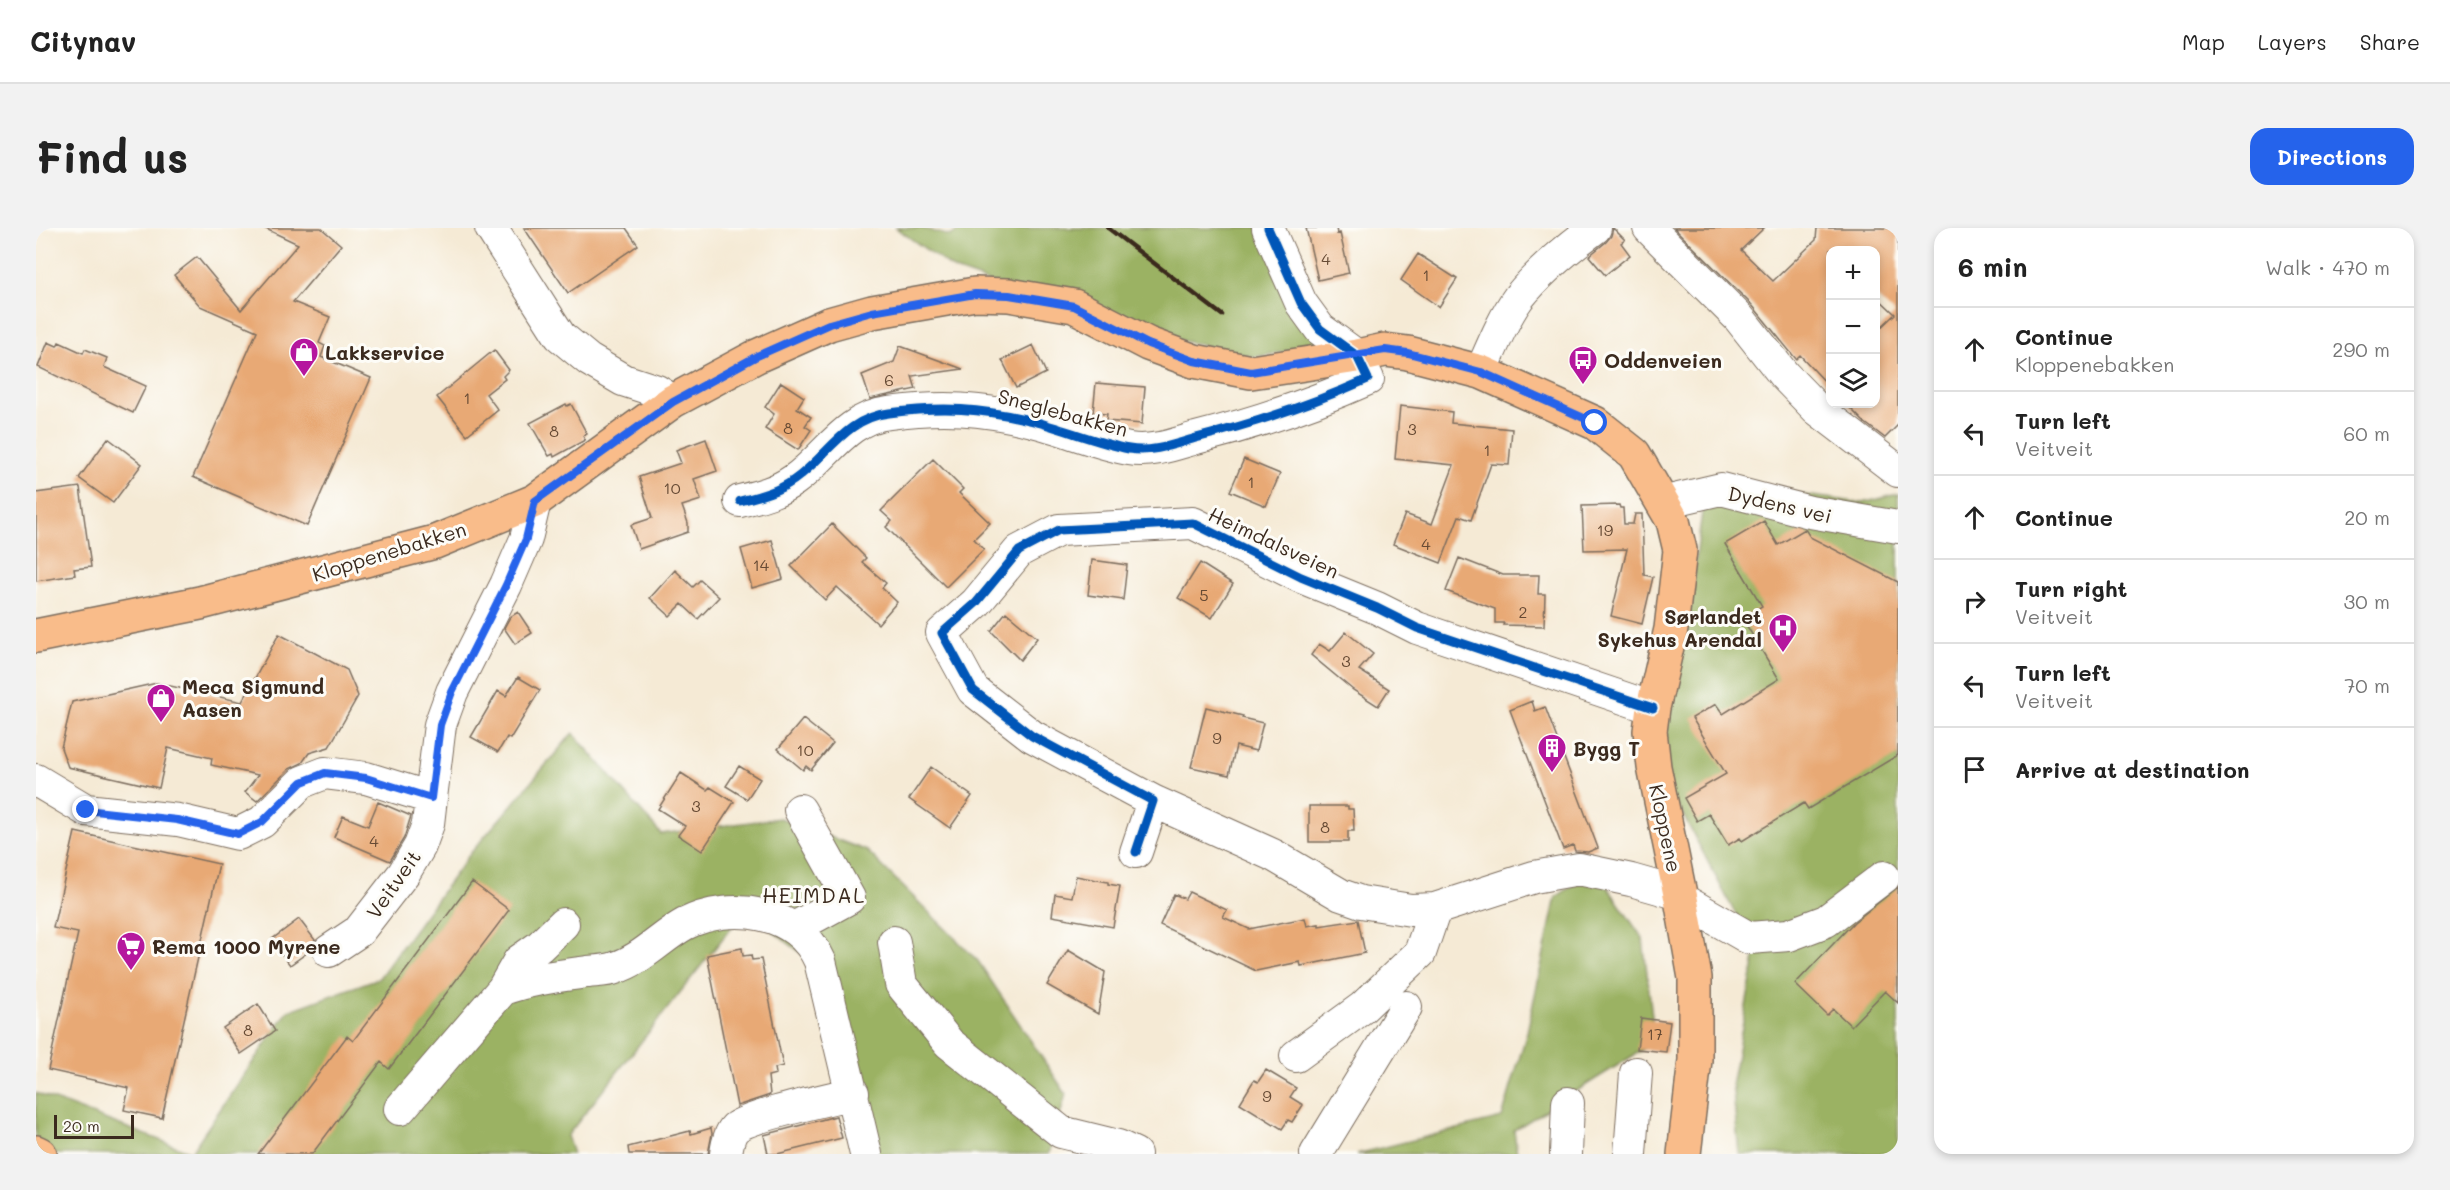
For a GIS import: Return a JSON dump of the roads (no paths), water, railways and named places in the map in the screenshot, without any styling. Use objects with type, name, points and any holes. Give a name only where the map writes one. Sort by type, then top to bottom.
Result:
[{"type":"main road","name":"Kloppenebakken","points":[[36,636],[200,603],[435,542],[535,501],[673,402],[757,356],[829,324],[872,312],[975,294],[1009,295],[1074,306],[1148,344],[1194,361],[1251,372],[1385,350],[1408,353],[1481,372],[1595,423],[1634,454],[1665,506]]},
{"type":"main road","name":"Kloppene","points":[[1665,506],[1673,521],[1680,550],[1671,629],[1650,731],[1654,767],[1681,896],[1695,978],[1695,1060],[1684,1154]]},
{"type":"main road","points":[[36,1152],[40,1154]]},
{"type":"street","points":[[491,228],[561,336],[589,360],[623,381],[657,391],[673,402]]},
{"type":"street","points":[[1268,228],[1301,303],[1320,330],[1357,356]]},
{"type":"street","points":[[1481,372],[1493,344],[1519,298],[1566,249],[1595,228]]},
{"type":"street","points":[[1649,228],[1739,318],[1784,375],[1817,409],[1898,471]]},
{"type":"street","name":"Sneglebakken","points":[[740,501],[772,494],[796,479],[838,437],[861,421],[886,413],[950,407],[981,409],[1033,421],[1130,449],[1155,449],[1247,426],[1312,404],[1368,379],[1357,356]]},
{"type":"street","name":"Dydens vei","points":[[1665,506],[1674,500],[1721,489],[1810,512],[1898,527]]},
{"type":"street","name":"Veitveit","points":[[329,951],[360,930],[404,873],[420,846],[428,824],[440,725],[452,692],[506,585],[526,539],[535,501]]},
{"type":"street","name":"Heimdalsveien","points":[[1153,801],[1032,736],[973,690],[942,633],[976,603],[1019,551],[1059,530],[1193,523],[1301,577],[1377,608],[1417,628],[1653,708]]},
{"type":"street","points":[[36,780],[86,810],[177,820],[238,834],[262,822],[302,782],[325,773],[366,778],[431,798]]},
{"type":"street","points":[[1136,852],[1153,801],[1273,855],[1351,899],[1411,910],[1435,909],[1534,877],[1579,869],[1631,879],[1681,896],[1749,938],[1789,935],[1826,921],[1884,877]]},
{"type":"street","points":[[794,928],[849,898],[800,810]]},
{"type":"street","points":[[1296,1056],[1362,1008],[1420,953],[1435,909]]},
{"type":"street","points":[[503,989],[520,982],[615,968],[643,955],[685,925],[716,913],[750,913],[779,920],[794,928],[814,948],[820,961],[866,1154]]},
{"type":"street","points":[[400,1108],[503,989],[519,961],[539,947],[563,924]]},
{"type":"street","points":[[894,942],[901,984],[949,1043],[1061,1132],[1118,1146],[1136,1154]]},
{"type":"street","points":[[1316,1154],[1406,1007]]},
{"type":"street","points":[[1630,1154],[1636,1072]]},
{"type":"street","points":[[726,1154],[727,1143],[735,1128],[751,1120],[853,1093]]},
{"type":"street","points":[[1566,1154],[1568,1103]]},
{"type":"railway","points":[[1108,228],[1222,315]]},
{"type":"place","name":"Lakkservice","points":[[304,378]]},
{"type":"place","name":"Oddenveien","points":[[1583,386]]},
{"type":"place","name":"Sørlandet Sykehus Arendal","points":[[1783,654]]},
{"type":"place","name":"Meca Sigmund Aasen","points":[[161,724]]},
{"type":"place","name":"Bygg T","points":[[1552,774]]},
{"type":"place","name":"Rema 1000 Myrene","points":[[131,972]]},
{"type":"district","name":"HEIMDAL","points":[[814,894]]}]
